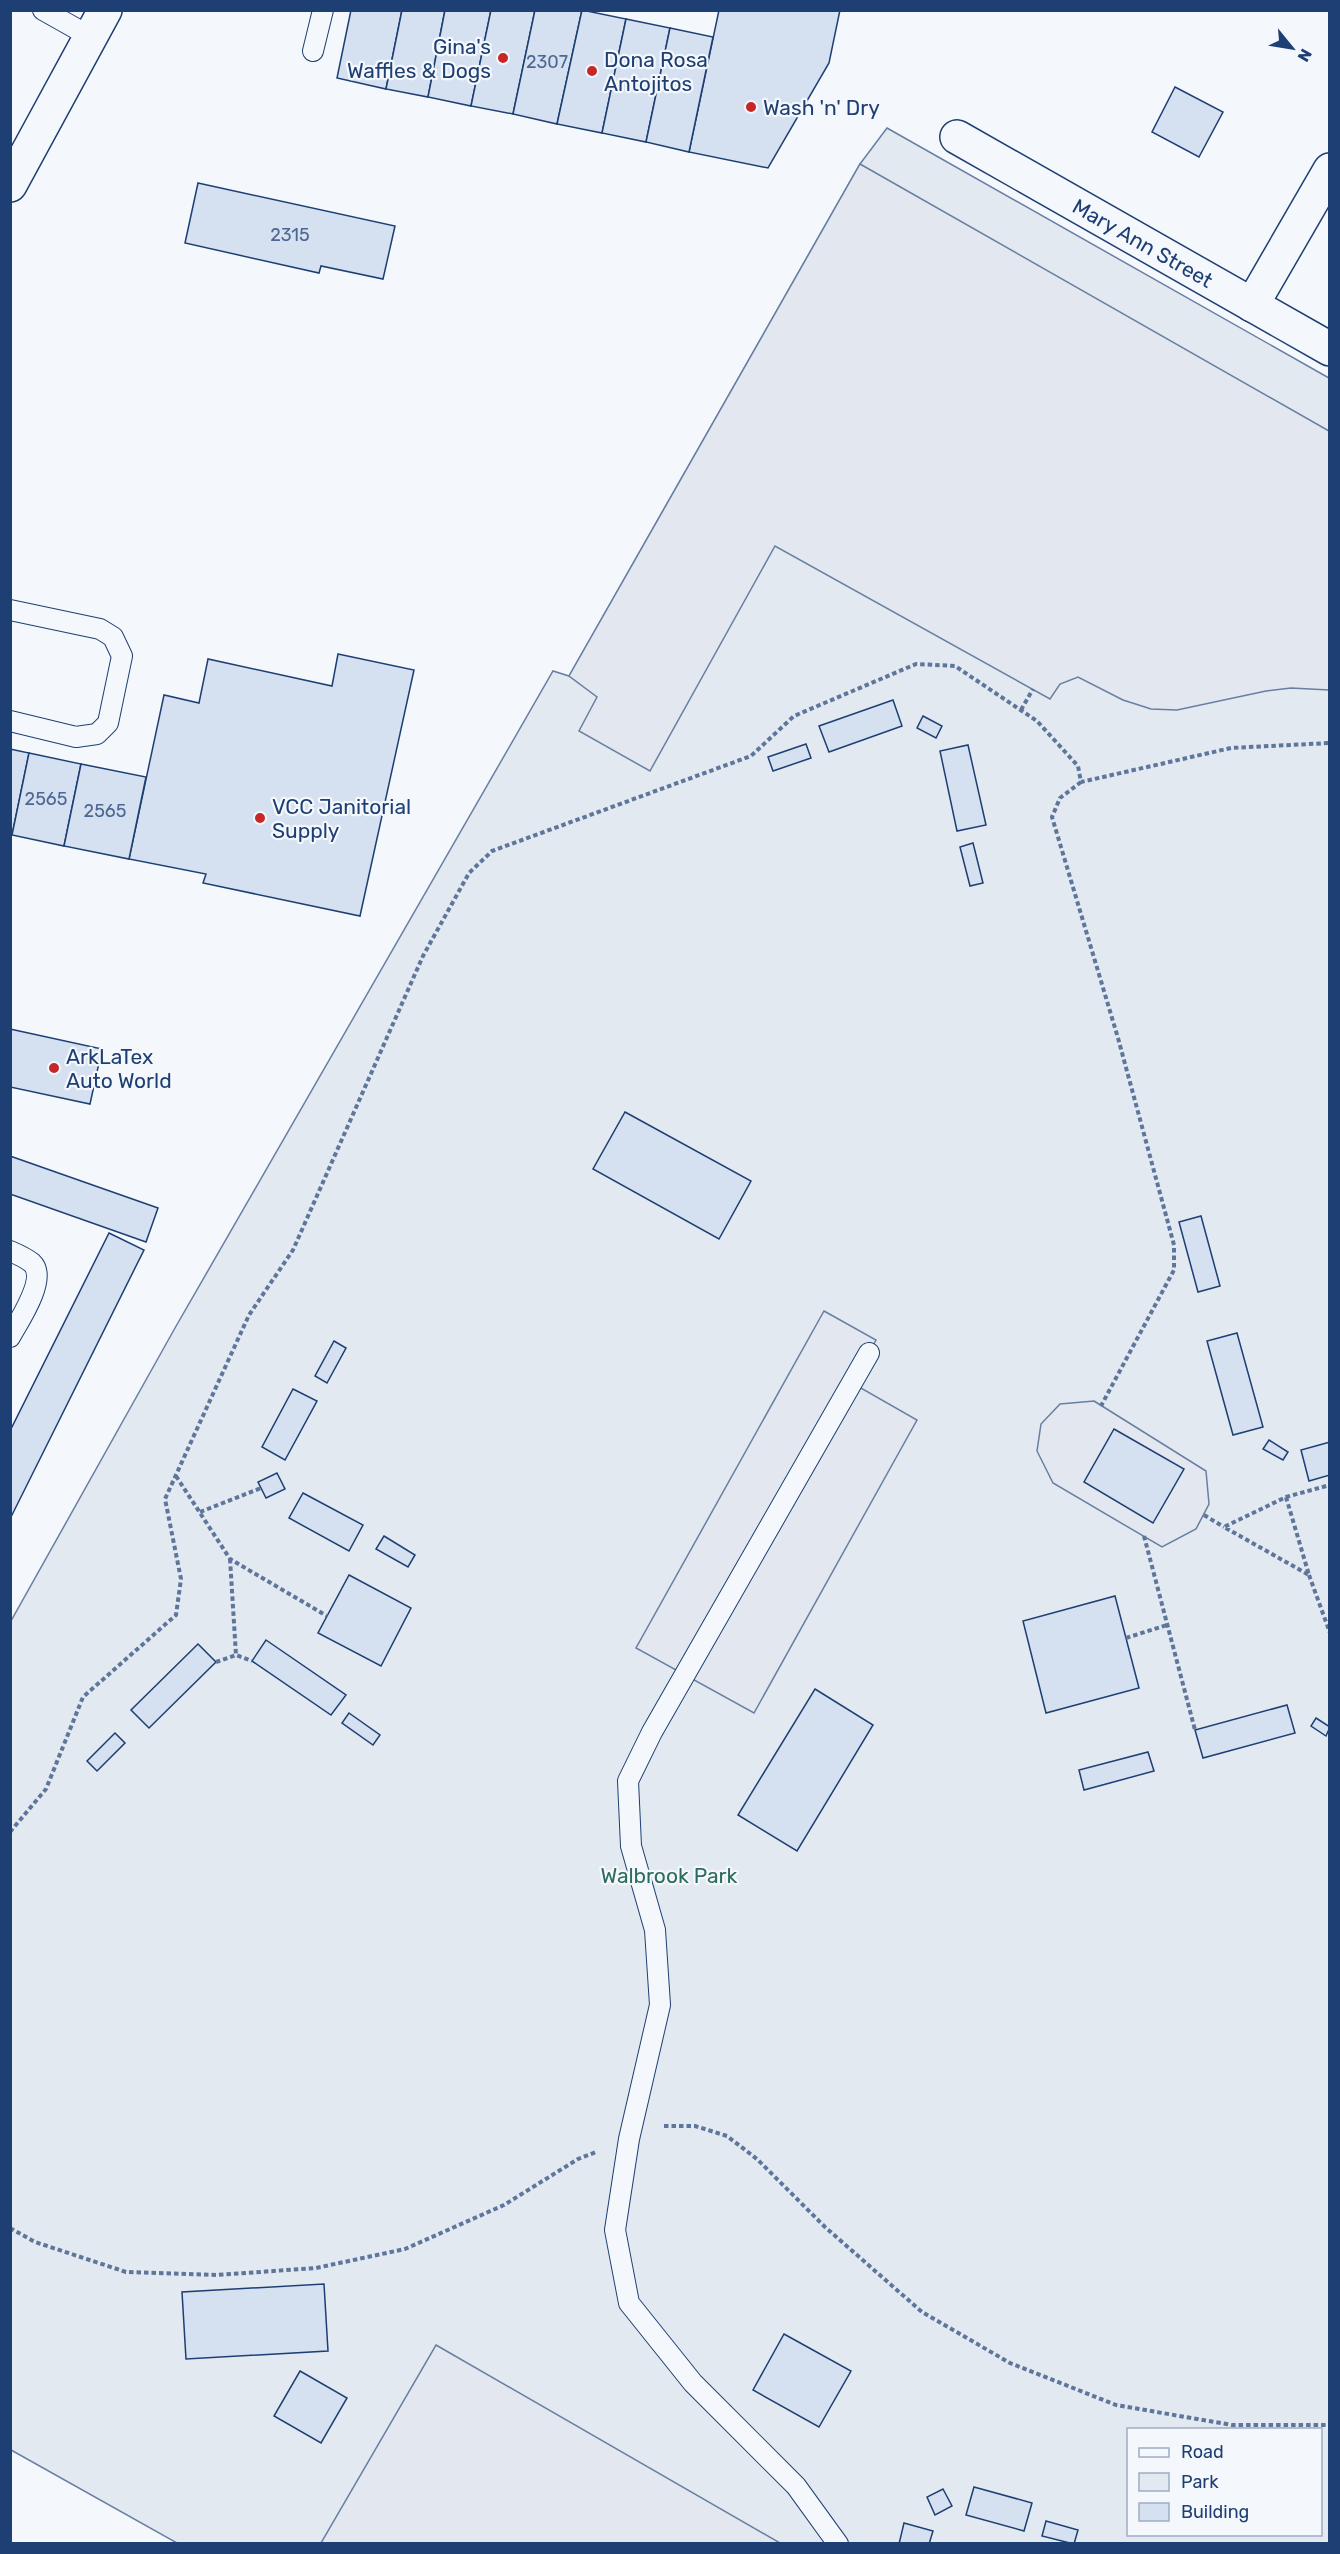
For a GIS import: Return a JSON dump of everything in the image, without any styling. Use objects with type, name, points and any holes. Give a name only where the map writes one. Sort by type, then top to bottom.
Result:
[{"type":"street","points":[[10,185],[98,24]]},
{"type":"street","name":"Mary Ann Street","points":[[957,137],[1329,349]]},
{"type":"street","points":[[1252,305],[1329,170]]},
{"type":"lane","points":[[43,10],[98,24]]},
{"type":"lane","points":[[313,51],[323,10]]},
{"type":"lane","points":[[10,609],[100,629],[113,637],[122,656],[108,723],[97,734],[76,736],[10,722]]},
{"type":"lane","points":[[10,1251],[33,1263],[38,1274],[33,1296],[10,1337]]},
{"type":"lane","points":[[838,2544],[796,2486],[693,2383],[629,2302],[615,2230],[629,2139],[660,2004],[655,1930],[631,1846],[628,1781],[652,1732],[869,1353]]},
{"type":"path","points":[[10,1832],[46,1789],[83,1697],[176,1615],[181,1579],[165,1499],[249,1315],[293,1250],[423,956],[469,873],[492,851],[751,756],[794,716],[916,664],[955,666],[1037,721],[1078,766],[1081,782]]},
{"type":"path","points":[[1021,710],[1033,689]]},
{"type":"path","points":[[1101,1406],[1174,1270],[1174,1245],[1118,1038],[1052,817],[1060,798],[1081,782],[1232,748],[1329,743]]},
{"type":"path","points":[[176,1476],[230,1559],[327,1616]]},
{"type":"path","points":[[1224,1527],[1286,1497],[1329,1485]]},
{"type":"path","points":[[200,1512],[261,1488]]},
{"type":"path","points":[[1286,1497],[1329,1633]]},
{"type":"path","points":[[1203,1515],[1309,1575]]},
{"type":"path","points":[[1144,1536],[1195,1730]]},
{"type":"path","points":[[230,1559],[236,1655]]},
{"type":"path","points":[[1126,1638],[1167,1625]]},
{"type":"path","points":[[216,1662],[236,1655],[252,1661]]},
{"type":"path","points":[[10,2228],[35,2242],[126,2272],[217,2275],[316,2268],[405,2249],[504,2205],[578,2159],[659,2126],[694,2126],[727,2136],[757,2159],[825,2227],[922,2312],[1010,2363],[1116,2405],[1232,2425],[1329,2425]]},
{"type":"green space","name":"Walbrook Park","points":[[887,128],[1329,378],[1329,2543],[177,2543],[11,2450],[11,1621],[175,1328],[553,671],[569,676],[860,164]]},
{"type":"shaded area","points":[[860,164],[1329,431],[1329,690],[1291,688],[1177,710],[1151,709],[1123,700],[1078,677],[1060,684],[1050,699],[775,546],[650,771],[579,731],[597,697],[569,676]]},
{"type":"shaded area","points":[[824,1311],[876,1340],[852,1383],[917,1420],[754,1713],[636,1648]]},
{"type":"shaded area","points":[[1094,1401],[1206,1471],[1209,1504],[1196,1529],[1162,1547],[1053,1483],[1037,1451],[1041,1424],[1060,1404]]},
{"type":"shaded area","points":[[436,2345],[780,2543],[321,2543]]},
{"type":"building","points":[[351,10],[402,10],[386,89],[337,78]]},
{"type":"building","points":[[402,10],[445,10],[428,97],[386,89]]},
{"type":"building","points":[[445,10],[491,10],[471,106],[428,97]]},
{"type":"building","name":"Gina's Waffles & Dogs","points":[[491,10],[535,10],[513,114],[471,106]]},
{"type":"building","points":[[535,10],[582,10],[557,124],[513,114]]},
{"type":"building","name":"Dona Rosa Antojitos","points":[[582,10],[626,19],[602,133],[557,124]]},
{"type":"building","name":"Wash 'n' Dry","points":[[719,10],[840,10],[829,63],[768,168],[689,152]]},
{"type":"building","points":[[626,19],[670,28],[646,142],[602,133]]},
{"type":"building","points":[[670,28],[713,37],[689,152],[646,142]]},
{"type":"building","points":[[1175,87],[1223,112],[1199,157],[1152,132]]},
{"type":"building","points":[[198,183],[395,226],[383,279],[321,266],[319,273],[185,243]]},
{"type":"building","name":"VCC Janitorial Supply","points":[[338,654],[414,670],[360,916],[203,883],[206,874],[129,859],[164,695],[199,703],[208,659],[332,686]]},
{"type":"building","points":[[893,700],[902,726],[829,752],[819,726]]},
{"type":"building","points":[[923,716],[942,726],[936,738],[917,728]]},
{"type":"building","points":[[806,744],[811,758],[773,771],[768,757]]},
{"type":"building","points":[[968,745],[986,825],[957,831],[940,751]]},
{"type":"building","points":[[10,749],[29,753],[12,835],[10,835]]},
{"type":"building","points":[[29,753],[81,764],[64,846],[12,835]]},
{"type":"building","points":[[81,764],[146,777],[129,859],[64,846]]},
{"type":"building","points":[[973,843],[983,883],[970,886],[960,847]]},
{"type":"building","name":"ArkLaTex Auto World","points":[[10,1029],[102,1049],[90,1104],[10,1087]]},
{"type":"building","points":[[625,1112],[751,1181],[719,1239],[593,1169]]},
{"type":"building","points":[[10,1156],[158,1208],[146,1242],[10,1194]]},
{"type":"building","points":[[1201,1216],[1220,1286],[1198,1292],[1179,1222]]},
{"type":"building","points":[[109,1233],[144,1250],[10,1519],[10,1431]]},
{"type":"building","points":[[1237,1333],[1263,1427],[1233,1435],[1207,1341]]},
{"type":"building","points":[[334,1341],[346,1348],[327,1383],[315,1376]]},
{"type":"building","points":[[293,1389],[317,1401],[285,1460],[262,1447]]},
{"type":"building","points":[[1114,1429],[1184,1469],[1153,1523],[1084,1482]]},
{"type":"building","points":[[1269,1440],[1288,1452],[1283,1460],[1263,1449]]},
{"type":"building","points":[[1330,1442],[1330,1475],[1309,1481],[1301,1450]]},
{"type":"building","points":[[277,1473],[285,1489],[266,1498],[258,1482]]},
{"type":"building","points":[[303,1493],[363,1525],[349,1551],[289,1518]]},
{"type":"building","points":[[384,1536],[415,1555],[408,1567],[376,1549]]},
{"type":"building","points":[[349,1575],[411,1608],[381,1666],[318,1633]]},
{"type":"building","points":[[1115,1596],[1139,1688],[1046,1713],[1023,1621]]},
{"type":"building","points":[[266,1640],[346,1695],[331,1715],[252,1661]]},
{"type":"building","points":[[198,1644],[216,1662],[149,1728],[131,1710]]},
{"type":"building","points":[[815,1689],[873,1725],[797,1851],[738,1815]]},
{"type":"building","points":[[1287,1705],[1295,1733],[1203,1758],[1195,1730]]},
{"type":"building","points":[[349,1713],[380,1735],[373,1745],[342,1723]]},
{"type":"building","points":[[1316,1718],[1330,1727],[1326,1736],[1311,1726]]},
{"type":"building","points":[[115,1733],[125,1743],[97,1771],[87,1761]]},
{"type":"building","points":[[1148,1752],[1154,1771],[1084,1790],[1079,1770]]},
{"type":"building","points":[[324,2284],[328,2351],[186,2359],[182,2292]]},
{"type":"building","points":[[784,2334],[851,2371],[819,2427],[753,2390]]},
{"type":"building","points":[[300,2371],[347,2398],[321,2443],[274,2416]]},
{"type":"building","points":[[974,2487],[1032,2503],[1024,2531],[966,2515]]},
{"type":"building","points":[[943,2489],[952,2506],[935,2515],[927,2497]]},
{"type":"building","points":[[1046,2521],[1078,2530],[1074,2544],[1042,2536]]},
{"type":"building","points":[[904,2523],[933,2531],[929,2544],[899,2544]]},
{"type":"place","name":"Gina's Waffles & Dogs","points":[[503,58]]},
{"type":"place","name":"Dona Rosa Antojitos","points":[[592,71]]},
{"type":"place","name":"Wash 'n' Dry","points":[[751,107]]},
{"type":"place","name":"VCC Janitorial Supply","points":[[260,818]]},
{"type":"place","name":"ArkLaTex Auto World","points":[[54,1068]]}]
